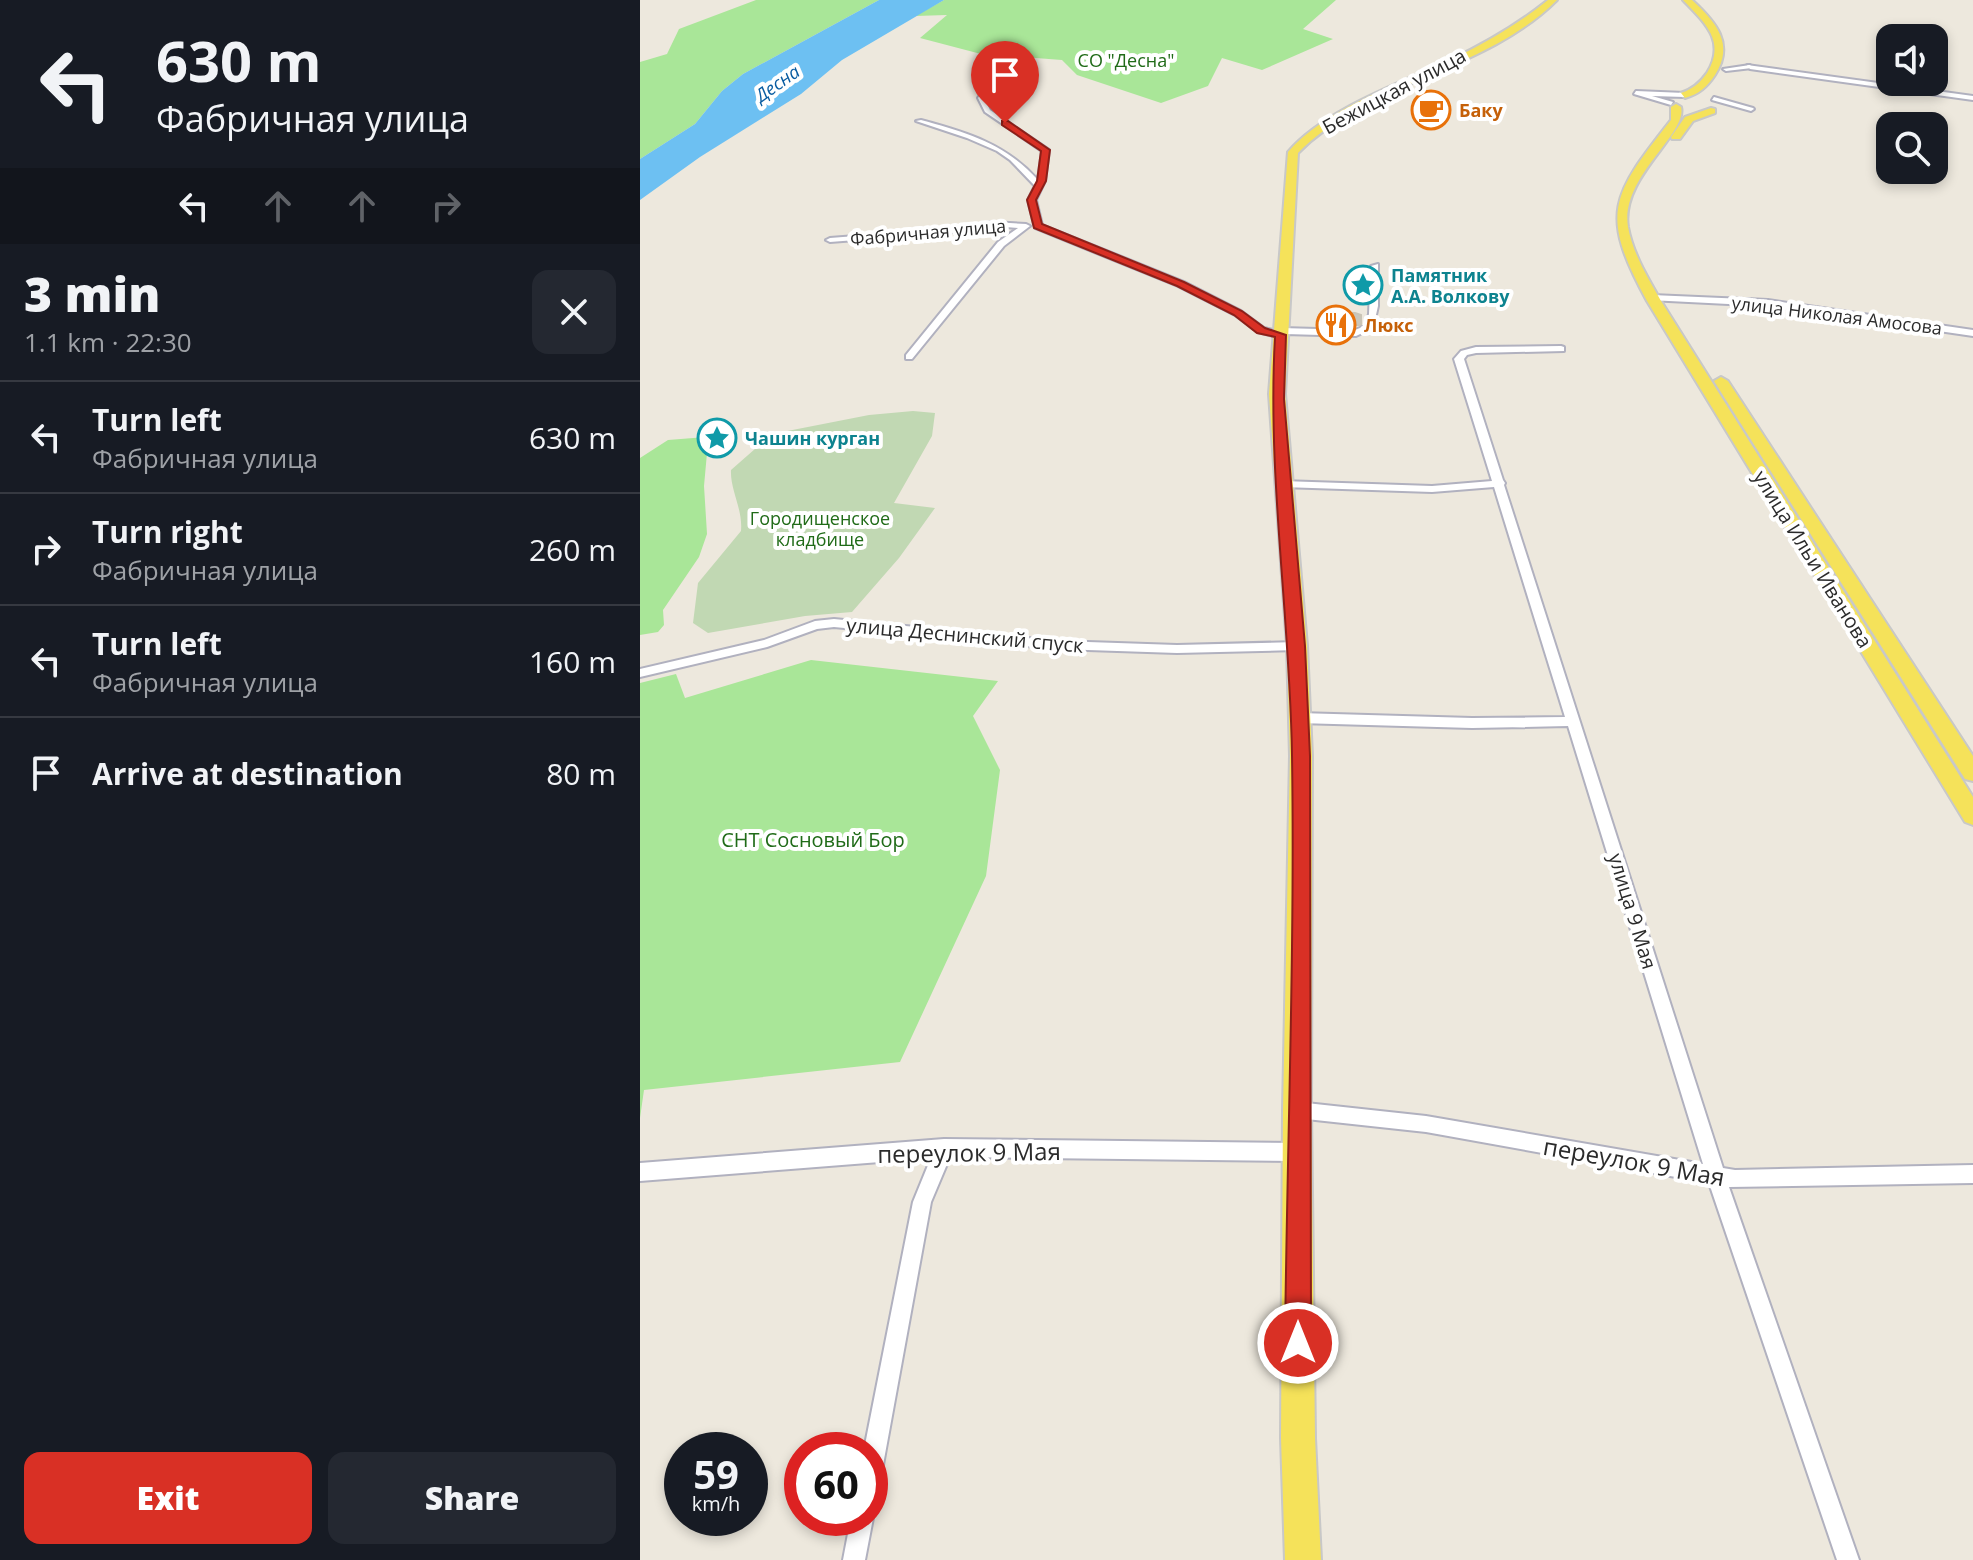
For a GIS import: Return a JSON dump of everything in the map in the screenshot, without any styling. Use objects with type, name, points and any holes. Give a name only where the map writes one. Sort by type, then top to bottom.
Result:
[{"type":"main road","name":"Бежицкая улица","points":[[1303,1560],[1298,1438],[1299,718],[1297,646],[1277,394],[1293,152],[1307,138],[1384,92],[1522,26],[1553,0]]},
{"type":"main road","points":[[1661,300],[1624,244],[1622,210],[1628,185],[1676,121],[1678,115],[1672,99],[1702,86],[1717,66],[1721,50],[1713,26],[1687,0]]},
{"type":"main road","points":[[1696,0],[1716,18],[1728,35],[1728,65],[1713,89],[1712,105]]},
{"type":"main road","points":[[1685,95],[1712,105]]},
{"type":"main road","points":[[1674,105],[1712,105]]},
{"type":"main road","points":[[1636,211],[1642,187],[1662,155],[1689,119],[1712,105]]},
{"type":"main road","points":[[1636,227],[1661,300]]},
{"type":"main road","name":"улица Ильи Иванова","points":[[1661,300],[1973,773]]},
{"type":"main road","name":"улица Ильи Иванова","points":[[1661,300],[1973,816]]},
{"type":"street","points":[[1728,65],[1973,98]]},
{"type":"street","name":"Фабричная улица","points":[[830,240],[993,224],[1038,226],[1032,200],[1045,168],[1046,150],[987,111],[981,98],[991,84]]},
{"type":"street","points":[[1623,91],[1685,95]]},
{"type":"street","points":[[1636,93],[1674,105]]},
{"type":"street","points":[[1712,105],[1750,111],[1712,105]]},
{"type":"street","points":[[919,121],[965,135],[1014,157],[1037,184]]},
{"type":"street","points":[[909,357],[1001,244],[1026,226]]},
{"type":"street","points":[[1038,226],[1181,284],[1238,313],[1261,330],[1281,333],[1356,333],[1369,328],[1375,318],[1371,288],[1375,266]]},
{"type":"street","name":"улица Николая Амосова","points":[[1661,300],[1768,308],[1973,335]]},
{"type":"street","name":"улица 9 Мая","points":[[1561,349],[1476,350],[1464,353],[1459,359],[1716,1176],[1848,1560]]},
{"type":"street","points":[[1282,484],[1432,489],[1500,483]]},
{"type":"street","name":"улица Деснинский спуск","points":[[640,673],[767,643],[815,625],[834,623],[1058,645],[1164,649],[1297,646]]},
{"type":"street","points":[[1299,718],[1472,723],[1574,721]]},
{"type":"street","name":"переулок 9 Мая","points":[[1297,1110],[1426,1124],[1735,1179],[1973,1174]]},
{"type":"street","points":[[878,1432],[922,1202],[944,1148]]},
{"type":"street","name":"переулок 9 Мая","points":[[640,1172],[944,1148],[1298,1152]]},
{"type":"street","points":[[854,1560],[859,1536]]},
{"type":"green space","points":[[756,0],[879,0],[743,74],[722,91],[695,124],[640,159],[640,62],[667,54],[679,29]]},
{"type":"green space","name":"СО \"Десна\"","points":[[944,0],[1336,0],[1303,29],[1333,39],[1262,70],[1222,58],[1208,86],[1161,103],[1077,75],[1062,60],[981,54],[920,38],[947,15],[915,16]]},
{"type":"green space","name":"Городищенское кладбище","points":[[913,411],[935,413],[932,436],[894,503],[935,508],[899,558],[852,612],[805,616],[708,633],[693,623],[698,583],[741,531],[731,470],[772,434],[869,415]]},
{"type":"green space","points":[[706,437],[704,486],[707,534],[699,557],[663,610],[664,625],[658,632],[640,635],[640,458],[668,440]]},
{"type":"green space","name":"СНТ Сосновый Бор","points":[[811,660],[998,681],[973,716],[1000,770],[986,876],[900,1062],[644,1090],[640,1118],[640,683],[676,674],[685,698]]},
{"type":"water","name":"Десна","points":[[879,0],[944,0],[842,60],[801,94],[700,157],[640,200],[640,159],[695,124],[722,91],[743,74]]},
{"type":"building","name":"Люкс","points":[[1321,312],[1355,313],[1361,315],[1361,325],[1319,326]]},
{"type":"place","name":"Баку","points":[[1431,110]]},
{"type":"place","name":"Памятник А.А. Волкову","points":[[1363,285]]},
{"type":"place","name":"Люкс","points":[[1336,325]]},
{"type":"place","name":"Чашин курган","points":[[717,438]]},
{"type":"route","points":[[1005,123],[1046,150],[1045,168],[1032,200],[1038,226],[1181,284],[1238,313],[1261,330],[1281,335],[1277,399],[1297,646],[1301,756],[1298,1343]]}]
